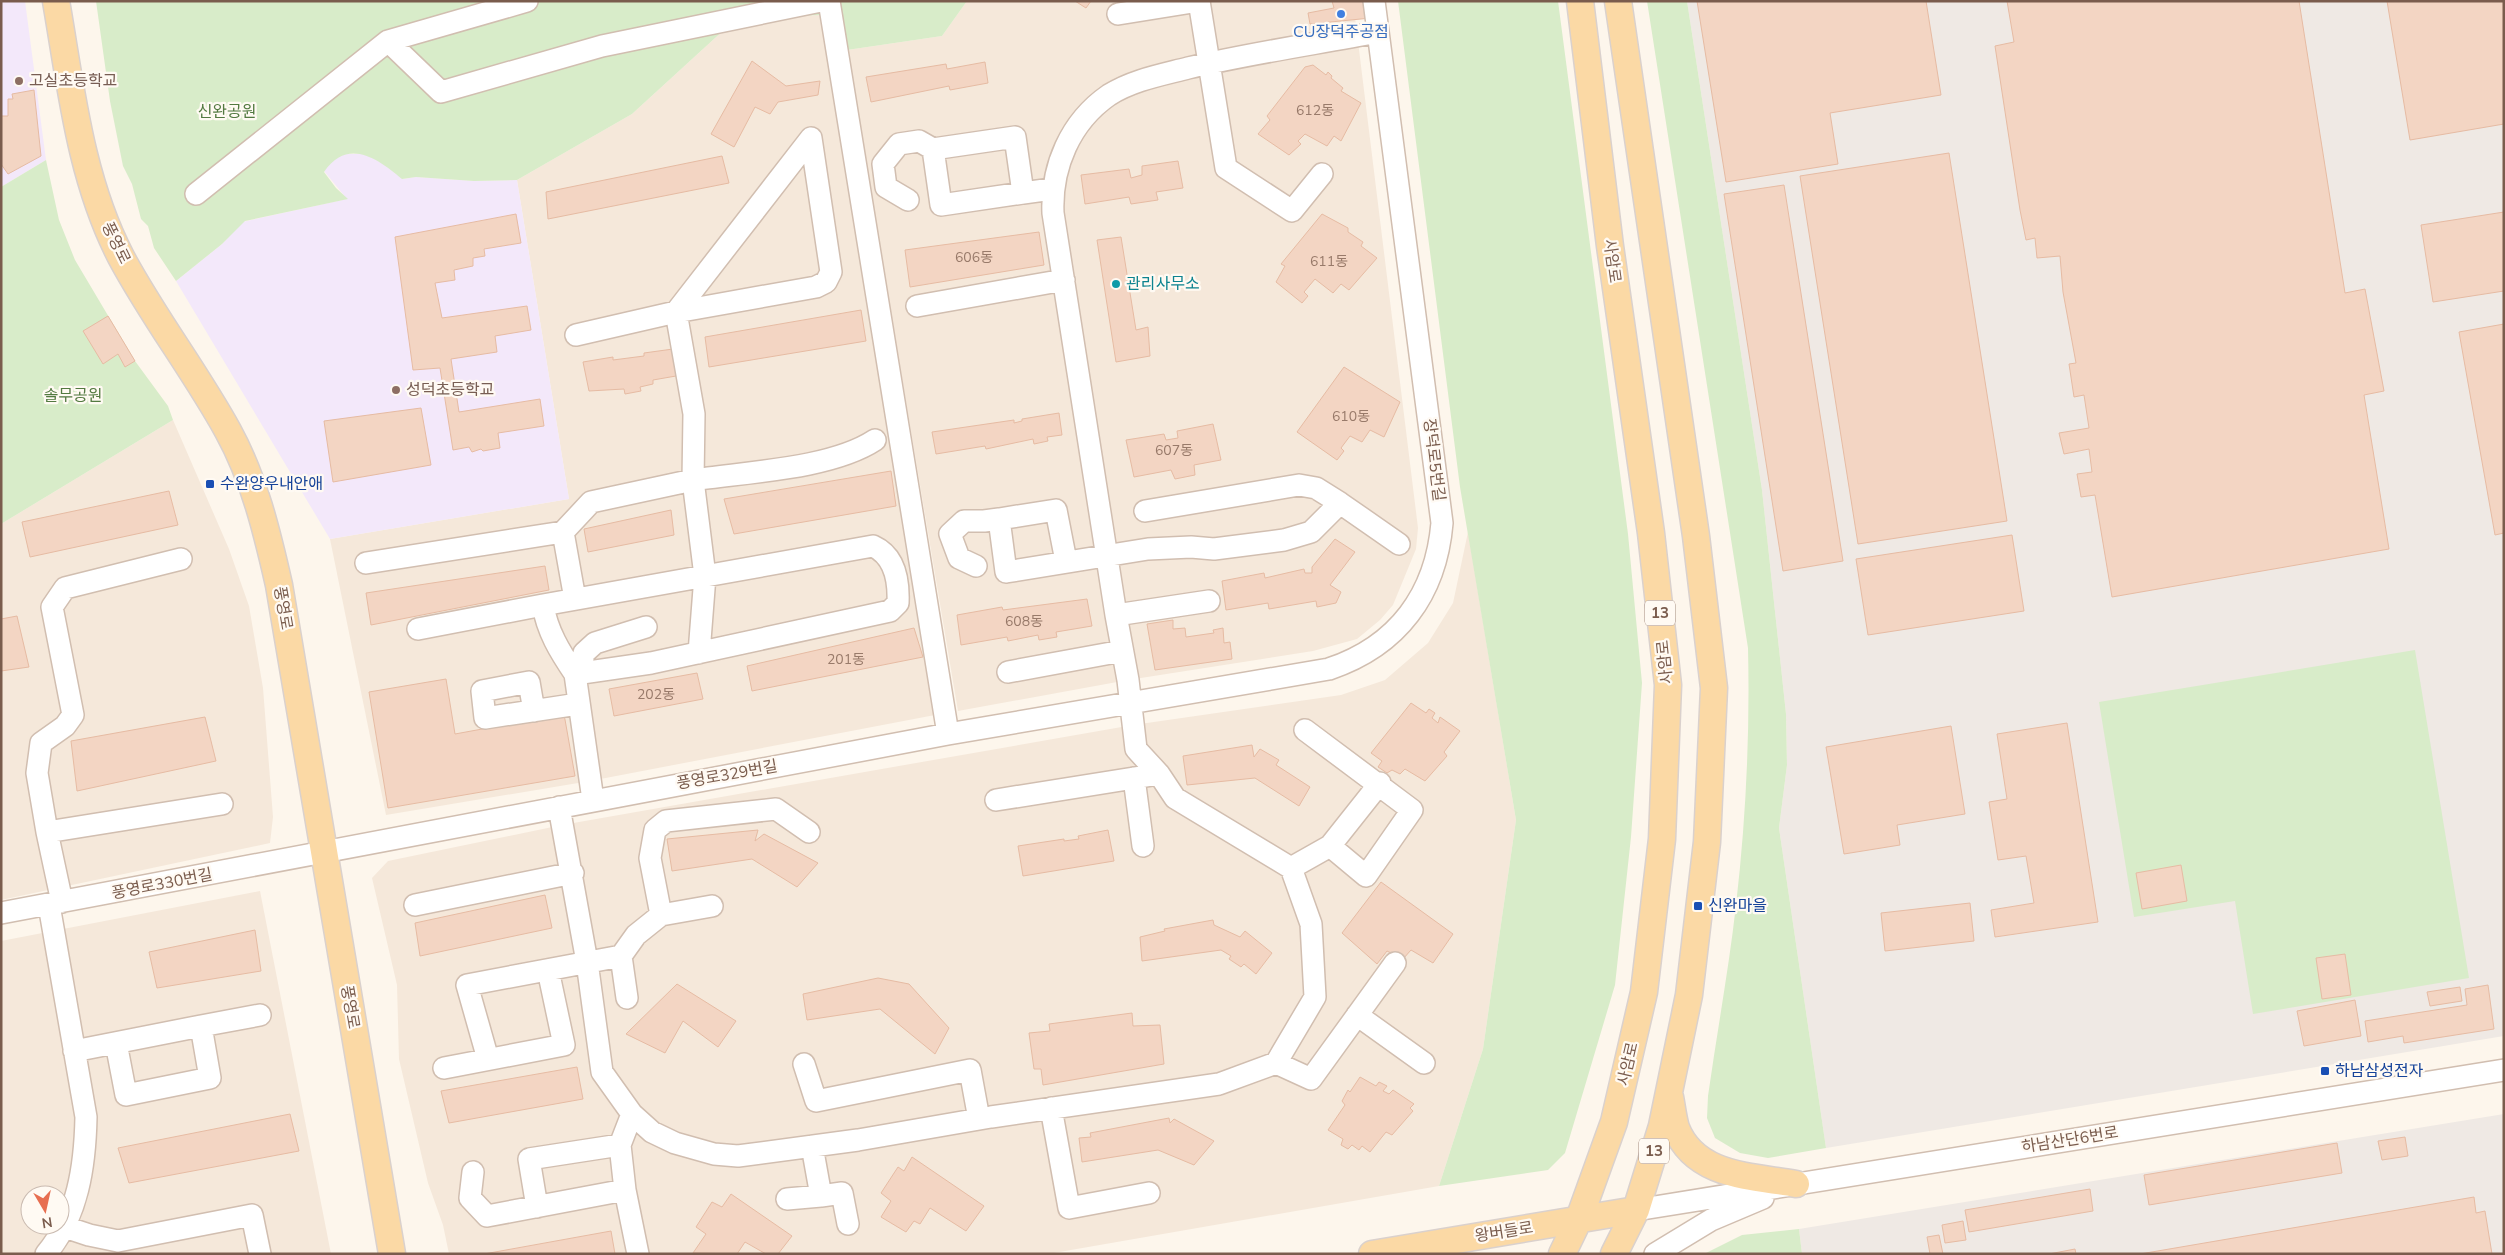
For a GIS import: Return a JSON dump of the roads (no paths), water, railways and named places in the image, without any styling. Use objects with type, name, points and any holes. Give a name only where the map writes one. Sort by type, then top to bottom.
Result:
[{"type":"main road","name":"풍영로","points":[[56,1],[83,152],[102,212],[121,257],[229,432],[264,521],[279,585],[392,1254]]},
{"type":"main road","name":"사암로","points":[[1562,1254],[1579,1219],[1614,1122],[1644,992],[1662,839],[1668,685],[1650,533],[1610,246],[1580,1]]},
{"type":"main road","name":"13","points":[[1614,1254],[1636,1210],[1662,1126],[1689,995],[1707,842],[1714,688],[1696,536],[1618,1]]},
{"type":"main road","points":[[1669,1092],[1676,1128],[1701,1161],[1722,1171],[1796,1184]]},
{"type":"main road","name":"왕버들로","points":[[1372,1254],[1636,1210]]},
{"type":"street","points":[[196,194],[388,41],[527,1]]},
{"type":"street","points":[[388,41],[441,92],[602,46],[822,1]]},
{"type":"street","points":[[828,1],[948,734]]},
{"type":"street","points":[[1118,14],[1199,1],[1226,168],[1292,211],[1322,174]]},
{"type":"street","name":"장덕로5번길","points":[[1131,702],[1329,669],[1352,661],[1402,624],[1416,606],[1432,576],[1438,558],[1442,522],[1374,1]]},
{"type":"street","points":[[560,807],[587,962],[602,1072],[632,1114],[659,1135],[675,1143],[714,1154],[738,1156],[1219,1084],[1276,1062],[1315,997],[1311,924],[1291,868],[1175,798],[1159,774],[1136,749],[1131,702],[1053,213],[1052,189],[1058,164],[1070,135],[1109,95],[1155,76],[1210,63],[1378,32]]},
{"type":"street","points":[[908,200],[886,187],[883,164],[899,144],[919,141],[933,149],[1015,137],[1023,193]]},
{"type":"street","points":[[576,335],[676,312],[816,287],[826,282],[831,272],[811,138],[676,312],[694,414],[693,480],[705,576],[699,653]]},
{"type":"street","points":[[933,149],[941,205],[1052,189]]},
{"type":"street","points":[[917,306],[1064,280]]},
{"type":"street","points":[[366,563],[563,532],[591,502],[693,480],[827,460],[860,449],[875,440]]},
{"type":"street","points":[[1145,511],[1299,485],[1316,488],[1399,544]]},
{"type":"street","points":[[999,518],[1006,572],[1107,554],[1166,547],[1214,549],[1302,536],[1311,532],[1340,503]]},
{"type":"street","points":[[976,566],[959,558],[950,534],[964,521],[984,521],[1056,510],[1066,561]]},
{"type":"street","points":[[563,532],[575,599]]},
{"type":"street","points":[[418,629],[874,546],[888,554],[892,563],[898,592],[898,603],[890,611],[651,663],[577,674]]},
{"type":"street","points":[[70,1214],[77,1195],[85,1149],[86,1117],[74,1051],[47,832],[37,773],[41,743],[65,726],[73,716],[52,607],[65,588],[181,559]]},
{"type":"street","points":[[1116,616],[1209,601]]},
{"type":"street","points":[[543,605],[546,620],[559,652],[577,674]]},
{"type":"street","points":[[593,800],[578,704],[577,674],[584,653],[595,643],[646,627]]},
{"type":"street","points":[[1008,672],[1122,651]]},
{"type":"street","name":"풍영로329번길","points":[[324,854],[593,800],[1131,702]]},
{"type":"street","points":[[534,711],[578,704]]},
{"type":"street","points":[[1305,730],[1380,783],[1412,810],[1366,876],[1330,846]]},
{"type":"street","points":[[996,800],[1159,774]]},
{"type":"street","points":[[1134,778],[1142,846]]},
{"type":"street","points":[[1291,868],[1330,846],[1380,783]]},
{"type":"street","points":[[47,832],[222,804]]},
{"type":"street","points":[[661,915],[650,858],[655,830],[666,821],[776,808],[809,832]]},
{"type":"street","name":"풍영로330번길","points":[[1,914],[324,854]]},
{"type":"street","points":[[415,905],[572,873]]},
{"type":"street","points":[[627,998],[621,956],[636,935],[661,915],[712,906]]},
{"type":"street","points":[[488,1060],[467,985],[621,956]]},
{"type":"street","points":[[1276,1062],[1311,1079],[1395,963]]},
{"type":"street","points":[[444,1068],[564,1045],[548,970]]},
{"type":"street","points":[[74,1051],[260,1014]]},
{"type":"street","points":[[1357,1016],[1424,1063]]},
{"type":"street","points":[[116,1043],[126,1094],[210,1078],[201,1026]]},
{"type":"street","points":[[804,1064],[816,1101],[970,1070],[979,1119]]},
{"type":"street","name":"하남산단6번로","points":[[1636,1210],[2504,1070]]},
{"type":"street","points":[[1051,1108],[1069,1208],[1149,1193]]},
{"type":"street","points":[[632,1114],[620,1145],[625,1190],[638,1254]]},
{"type":"street","points":[[537,1208],[528,1159],[620,1145]]},
{"type":"street","points":[[812,1146],[821,1196]]},
{"type":"street","points":[[473,1172],[470,1198],[487,1216],[625,1190]]},
{"type":"street","points":[[1655,1254],[1710,1220],[1796,1184]]},
{"type":"street","points":[[787,1199],[842,1193],[848,1224]]},
{"type":"street","points":[[70,1229],[119,1247],[252,1215],[260,1254]]},
{"type":"street","points":[[46,1254],[59,1235]]},
{"type":"place","name":"CU장덕주공점","points":[[1341,14]]},
{"type":"place","name":"고실초등학교","points":[[19,81]]},
{"type":"place","name":"관리사무소","points":[[1116,284]]},
{"type":"place","name":"성덕초등학교","points":[[396,390]]},
{"type":"place","name":"수완양우내안애","points":[[210,484]]},
{"type":"place","name":"신완마을","points":[[1698,906]]},
{"type":"place","name":"하남삼성전자","points":[[2325,1071]]},
{"type":"park label","name":"신완공원","points":[[227,112]]},
{"type":"park label","name":"솔무공원","points":[[73,396]]}]
